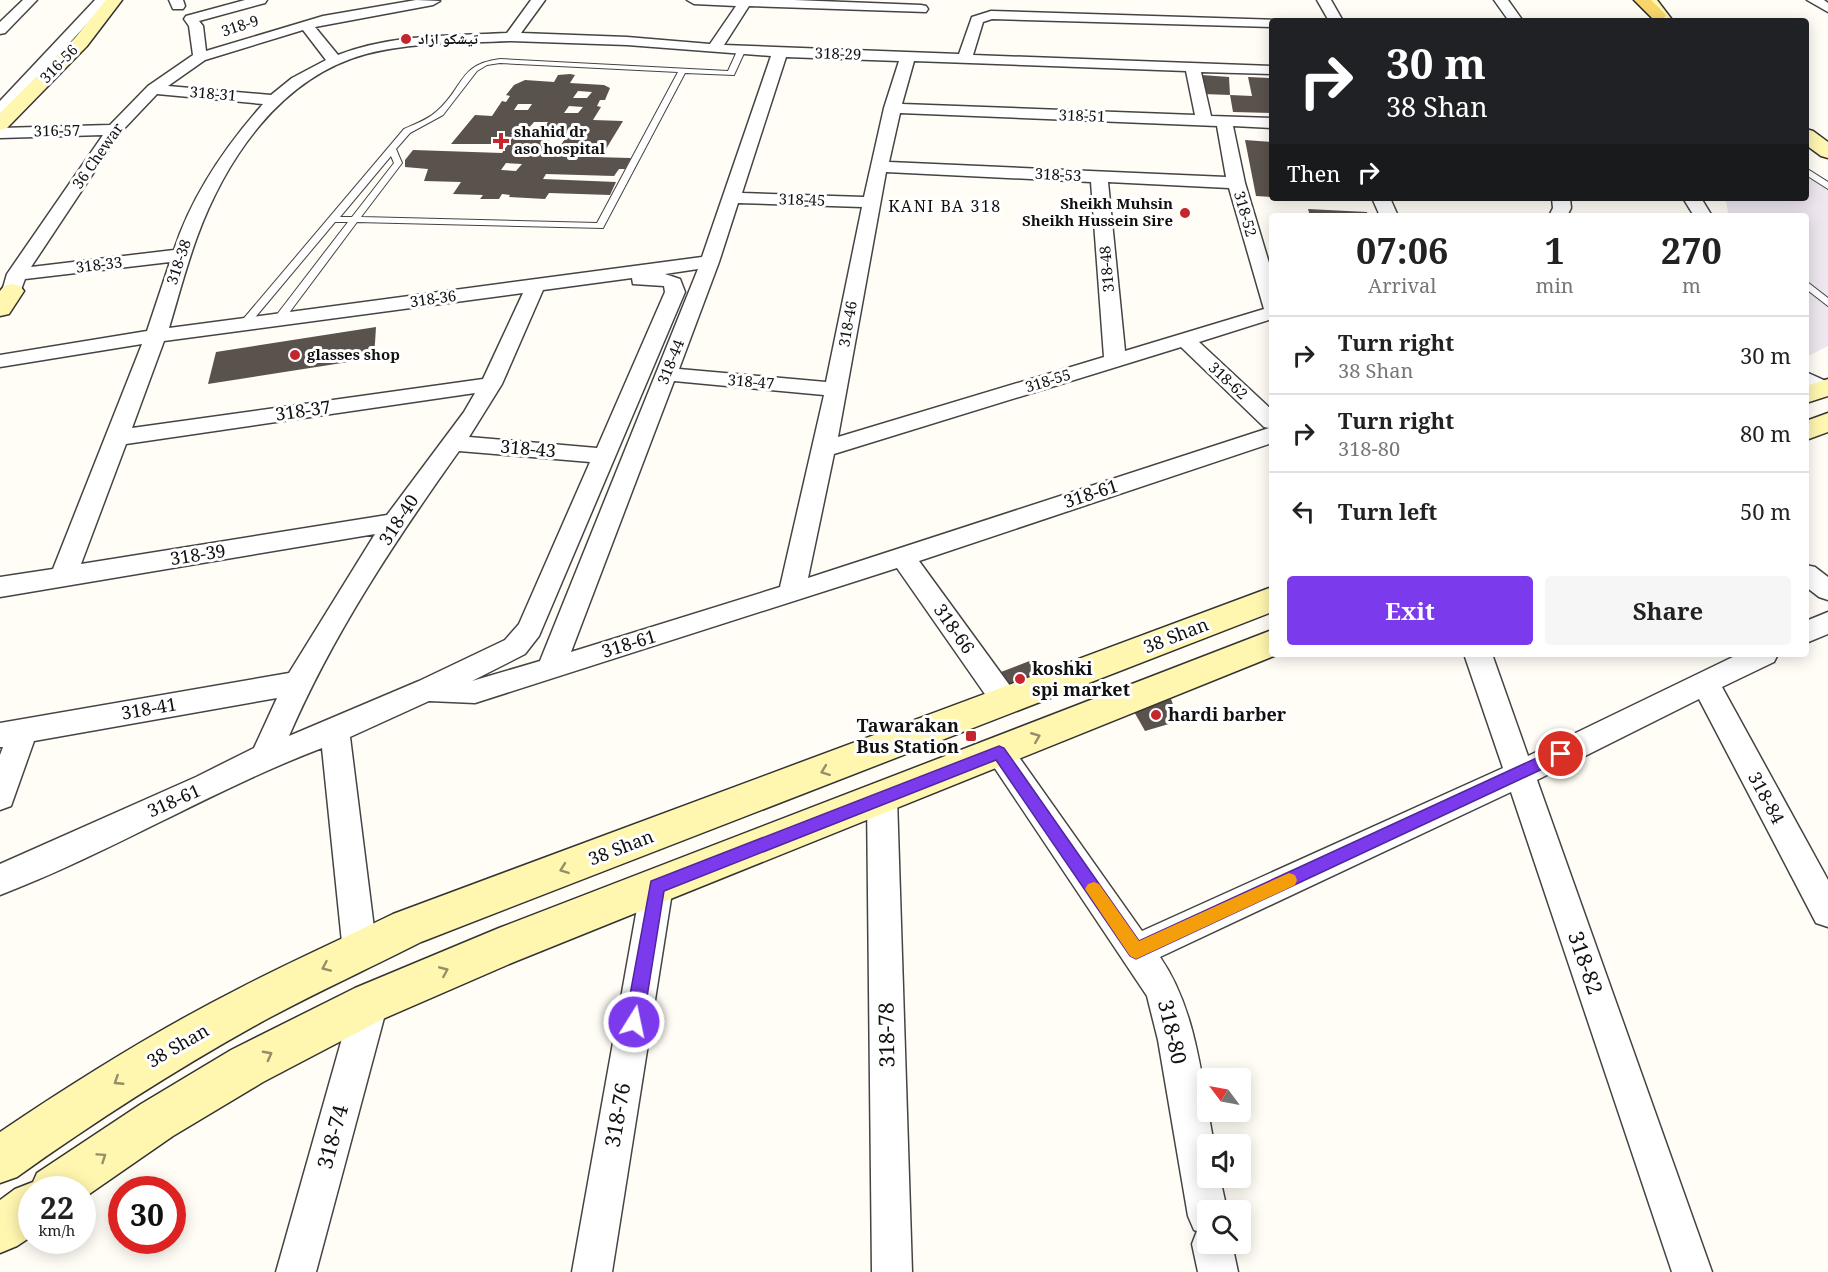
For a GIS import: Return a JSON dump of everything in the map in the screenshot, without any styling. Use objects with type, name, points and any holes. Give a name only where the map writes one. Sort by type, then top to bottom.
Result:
[{"type":"main road","points":[[1641,0],[1660,12]]},
{"type":"street","points":[[0,30],[30,0]]},
{"type":"street","points":[[0,110],[102,0]]},
{"type":"street","name":"316-56","points":[[0,124],[81,42],[114,0]]},
{"type":"street","points":[[200,57],[196,26],[191,20],[260,0]]},
{"type":"street","points":[[511,37],[538,0]]},
{"type":"street","points":[[694,0],[834,3],[921,9]]},
{"type":"street","points":[[1018,0],[1018,15]]},
{"type":"street","points":[[1076,0],[1076,16]]},
{"type":"street","points":[[1324,0],[1334,18]]},
{"type":"street","points":[[1501,0],[1514,18]]},
{"type":"street","points":[[1649,0],[1660,12]]},
{"type":"street","points":[[414,28],[433,1]]},
{"type":"street","name":"318-9","points":[[200,57],[305,24],[433,1]]},
{"type":"street","points":[[714,49],[746,1]]},
{"type":"street","points":[[965,58],[977,20],[981,16],[1076,16],[1131,13],[1235,16],[1269,22]]},
{"type":"street","points":[[305,24],[335,61]]},
{"type":"street","name":"318-29","points":[[414,28],[511,37],[627,41],[741,51],[1269,70]]},
{"type":"street","name":"318-38","points":[[63,577],[156,336],[188,236],[221,168],[242,137],[274,100],[297,81],[335,61],[414,28]]},
{"type":"street","name":"318-44","points":[[550,668],[710,262],[780,52]]},
{"type":"street","name":"318-46","points":[[792,593],[836,390],[871,202],[892,108],[908,56]]},
{"type":"street","name":"36 Chewar","points":[[7,292],[114,130],[153,89],[200,57]]},
{"type":"street","points":[[1192,66],[1203,121]]},
{"type":"street","name":"318-31","points":[[153,89],[274,100]]},
{"type":"street","name":"318-51","points":[[892,108],[1269,123]]},
{"type":"street","name":"318-52","points":[[1224,121],[1236,183],[1269,296]]},
{"type":"street","name":"316-57","points":[[0,133],[114,130]]},
{"type":"street","points":[[1809,137],[1828,152]]},
{"type":"street","name":"318-53","points":[[880,168],[1236,183]]},
{"type":"street","name":"318-48","points":[[1099,177],[1115,361]]},
{"type":"street","name":"318-45","points":[[733,198],[871,202]]},
{"type":"street","name":"318-33","points":[[7,292],[181,255]]},
{"type":"street","name":"318-36","points":[[0,361],[156,336],[710,262]]},
{"type":"street","points":[[427,690],[515,647],[530,629],[675,292],[673,283],[663,279],[636,280],[606,276]]},
{"type":"street","name":"318-40","points":[[265,757],[298,683],[395,522],[473,415],[536,285]]},
{"type":"street","name":"318-55","points":[[824,449],[1269,314]]},
{"type":"street","name":"318-62","points":[[1185,339],[1269,419]]},
{"type":"street","name":"318-47","points":[[666,374],[836,390]]},
{"type":"street","name":"318-37","points":[[115,438],[490,384]]},
{"type":"street","points":[[1809,430],[1828,422]]},
{"type":"street","name":"318-61","points":[[0,880],[207,786],[265,757],[335,731],[427,690],[475,692],[792,593],[1269,436]]},
{"type":"street","name":"318-43","points":[[451,443],[604,456]]},
{"type":"street","name":"318-39","points":[[0,587],[395,522]]},
{"type":"street","name":"318-66","points":[[902,557],[1005,702]]},
{"type":"street","points":[[1809,576],[1828,590]]},
{"type":"street","name":"38 Shan","points":[[0,1160],[140,1067],[312,973],[407,928],[1269,600]]},
{"type":"street","points":[[1809,632],[1828,622]]},
{"type":"street","points":[[75,1176],[157,1120],[247,1066],[370,1002],[499,948],[1269,644]]},
{"type":"street","name":"318-82","points":[[1479,657],[1692,1272]]},
{"type":"street","points":[[1136,951],[1520,774],[1758,657]]},
{"type":"street","name":"318-41","points":[[11,733],[298,683]]},
{"type":"street","name":"318-84","points":[[1705,683],[1828,912]]},
{"type":"street","points":[[999,752],[1005,702]]},
{"type":"street","points":[[335,731],[360,952]]},
{"type":"street","points":[[0,797],[11,733]]},
{"type":"street","name":"318-80","points":[[999,752],[1162,988],[1176,1040],[1205,1200]]},
{"type":"street","name":"318-78","points":[[882,798],[892,1272]]},
{"type":"street","name":"318-76","points":[[592,1272],[657,886]]},
{"type":"street","name":"318-74","points":[[296,1272],[370,1002]]},
{"type":"street","points":[[0,1229],[18,1216]]},
{"type":"street","points":[[1214,1254],[1218,1272]]},
{"type":"lane","points":[[244,324],[407,131],[440,113],[474,69],[485,63],[500,61],[731,73],[741,51]]},
{"type":"lane","points":[[332,219],[600,226],[682,71]]},
{"type":"lane","points":[[279,319],[398,163],[392,149]]},
{"type":"lane","points":[[1809,173],[1828,186]]},
{"type":"lane","points":[[1809,287],[1828,303]]},
{"type":"shaded area","points":[[1809,172],[1828,188],[1828,346],[1809,356],[1809,213],[1728,213],[1726,201],[1809,201]]},
{"type":"building","points":[[558,75],[575,75],[570,83],[604,85],[610,88],[605,100],[600,100],[597,106],[601,107],[593,120],[623,121],[606,149],[560,148],[556,156],[631,158],[625,169],[619,169],[614,176],[546,174],[543,179],[616,182],[610,195],[549,193],[545,199],[509,197],[510,195],[502,194],[499,199],[480,199],[483,195],[453,194],[461,182],[424,181],[428,169],[405,167],[405,160],[413,150],[502,153],[513,137],[498,136],[492,144],[451,144],[475,115],[492,116],[502,101],[506,102],[510,96],[506,95],[514,85],[525,80],[554,82]],"holes":[[[578,91],[592,92],[587,98],[573,98]],[[518,104],[532,104],[528,110],[514,110]],[[569,106],[583,107],[578,113],[564,113]],[[534,122],[548,122],[543,129],[528,129]],[[550,139],[565,139],[560,146],[545,146]],[[506,163],[522,164],[516,171],[501,170]]]},
{"type":"building","points":[[1202,75],[1229,77],[1230,95],[1203,94]]},
{"type":"building","points":[[1248,77],[1269,78],[1269,113],[1233,112],[1230,95],[1252,96]]},
{"type":"building","points":[[1245,140],[1269,142],[1269,197],[1256,196]]},
{"type":"building","points":[[1308,209],[1367,213],[1309,213]]},
{"type":"building","name":"glasses shop","points":[[376,327],[374,358],[208,384],[216,352]]},
{"type":"building","name":"koshki spi market","points":[[1032,660],[1047,682],[1007,697],[993,675]]},
{"type":"building","name":"hardi barber","points":[[1171,699],[1179,721],[1145,731],[1132,708]]},
{"type":"slow traffic","points":[[1094,889],[1136,951],[1289,880]]},
{"type":"place","name":"تيشكو ازاد","points":[[406,39]]},
{"type":"place","name":"shahid dr aso hospital","points":[[501,141]]},
{"type":"place","name":"Sheikh Muhsin Sheikh Hussein Sire","points":[[1185,213]]},
{"type":"place","name":"glasses shop","points":[[295,355]]},
{"type":"place","name":"koshki spi market","points":[[1020,679]]},
{"type":"place","name":"hardi barber","points":[[1156,715]]},
{"type":"place","name":"Tawarakan Bus Station","points":[[971,736]]},
{"type":"district","name":"KANI BA 318","points":[[945,206]]},
{"type":"route","points":[[634,1022],[657,886],[999,752],[1136,951],[1561,754]]}]
